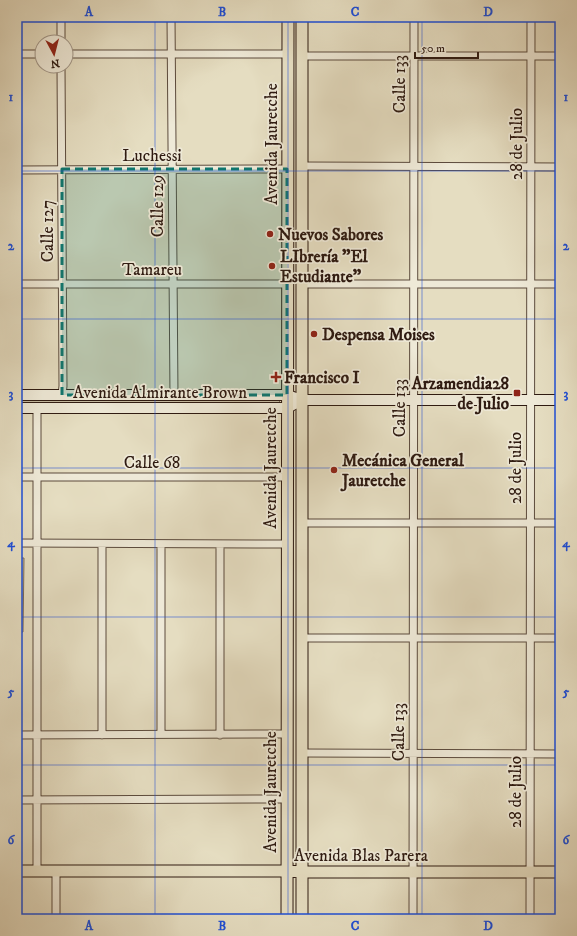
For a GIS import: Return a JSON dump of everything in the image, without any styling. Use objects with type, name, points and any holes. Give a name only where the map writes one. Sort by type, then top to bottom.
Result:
[{"type":"main road","name":"Avenida Jauretche","points":[[287,919],[288,17]]},
{"type":"main road","name":"Avenida Jauretche","points":[[302,17],[302,919]]},
{"type":"main road","name":"Avenida Almirante Brown","points":[[17,396],[287,395],[302,400],[560,400]]},
{"type":"main road","name":"Avenida Almirante Brown","points":[[17,408],[287,408],[302,400]]},
{"type":"main road","name":"Avenida Blas Parera","points":[[17,871],[560,872]]},
{"type":"street","points":[[61,17],[61,34]]},
{"type":"street","name":"Calle 129","points":[[171,17],[174,395]]},
{"type":"street","name":"Calle 133","points":[[413,919],[414,17]]},
{"type":"street","name":"28 de Julio","points":[[530,919],[531,17]]},
{"type":"street","points":[[17,54],[34,54]]},
{"type":"street","points":[[74,54],[288,54]]},
{"type":"street","points":[[302,56],[560,56]]},
{"type":"street","name":"Calle 127","points":[[61,74],[62,396]]},
{"type":"street","points":[[302,166],[560,166]]},
{"type":"street","name":"Luchessi","points":[[17,170],[288,170]]},
{"type":"street","name":"Tamareu","points":[[17,284],[287,284]]},
{"type":"street","points":[[302,284],[560,284]]},
{"type":"street","points":[[37,408],[37,871]]},
{"type":"street","name":"Calle 68","points":[[17,478],[287,477]]},
{"type":"street","points":[[302,523],[560,523]]},
{"type":"street","points":[[17,543],[287,544]]},
{"type":"street","points":[[102,544],[102,734]]},
{"type":"street","points":[[161,544],[161,734]]},
{"type":"street","points":[[220,544],[220,734]]},
{"type":"street","points":[[301,638],[560,638]]},
{"type":"street","points":[[17,735],[287,734]]},
{"type":"street","points":[[302,753],[560,754]]},
{"type":"street","points":[[17,800],[287,799]]},
{"type":"street","points":[[56,871],[56,919]]},
{"type":"highlighted area","points":[[62,169],[287,169],[287,395],[62,395]]},
{"type":"shaded area","points":[[17,398],[280,399],[279,404],[17,404]]},
{"type":"shaded area","points":[[17,558],[24,558],[23,632],[17,632]]},
{"type":"place","name":"Nuevos Sabores","points":[[270,234]]},
{"type":"place","name":"LIbrería \"El Estudiante\"","points":[[272,266]]},
{"type":"place","name":"Despensa Moises","points":[[314,334]]},
{"type":"place","name":"Francisco I","points":[[276,377]]},
{"type":"place","name":"Arzamendia28 de Julio","points":[[517,393]]},
{"type":"place","name":"Mecánica General Jauretche","points":[[334,470]]}]
